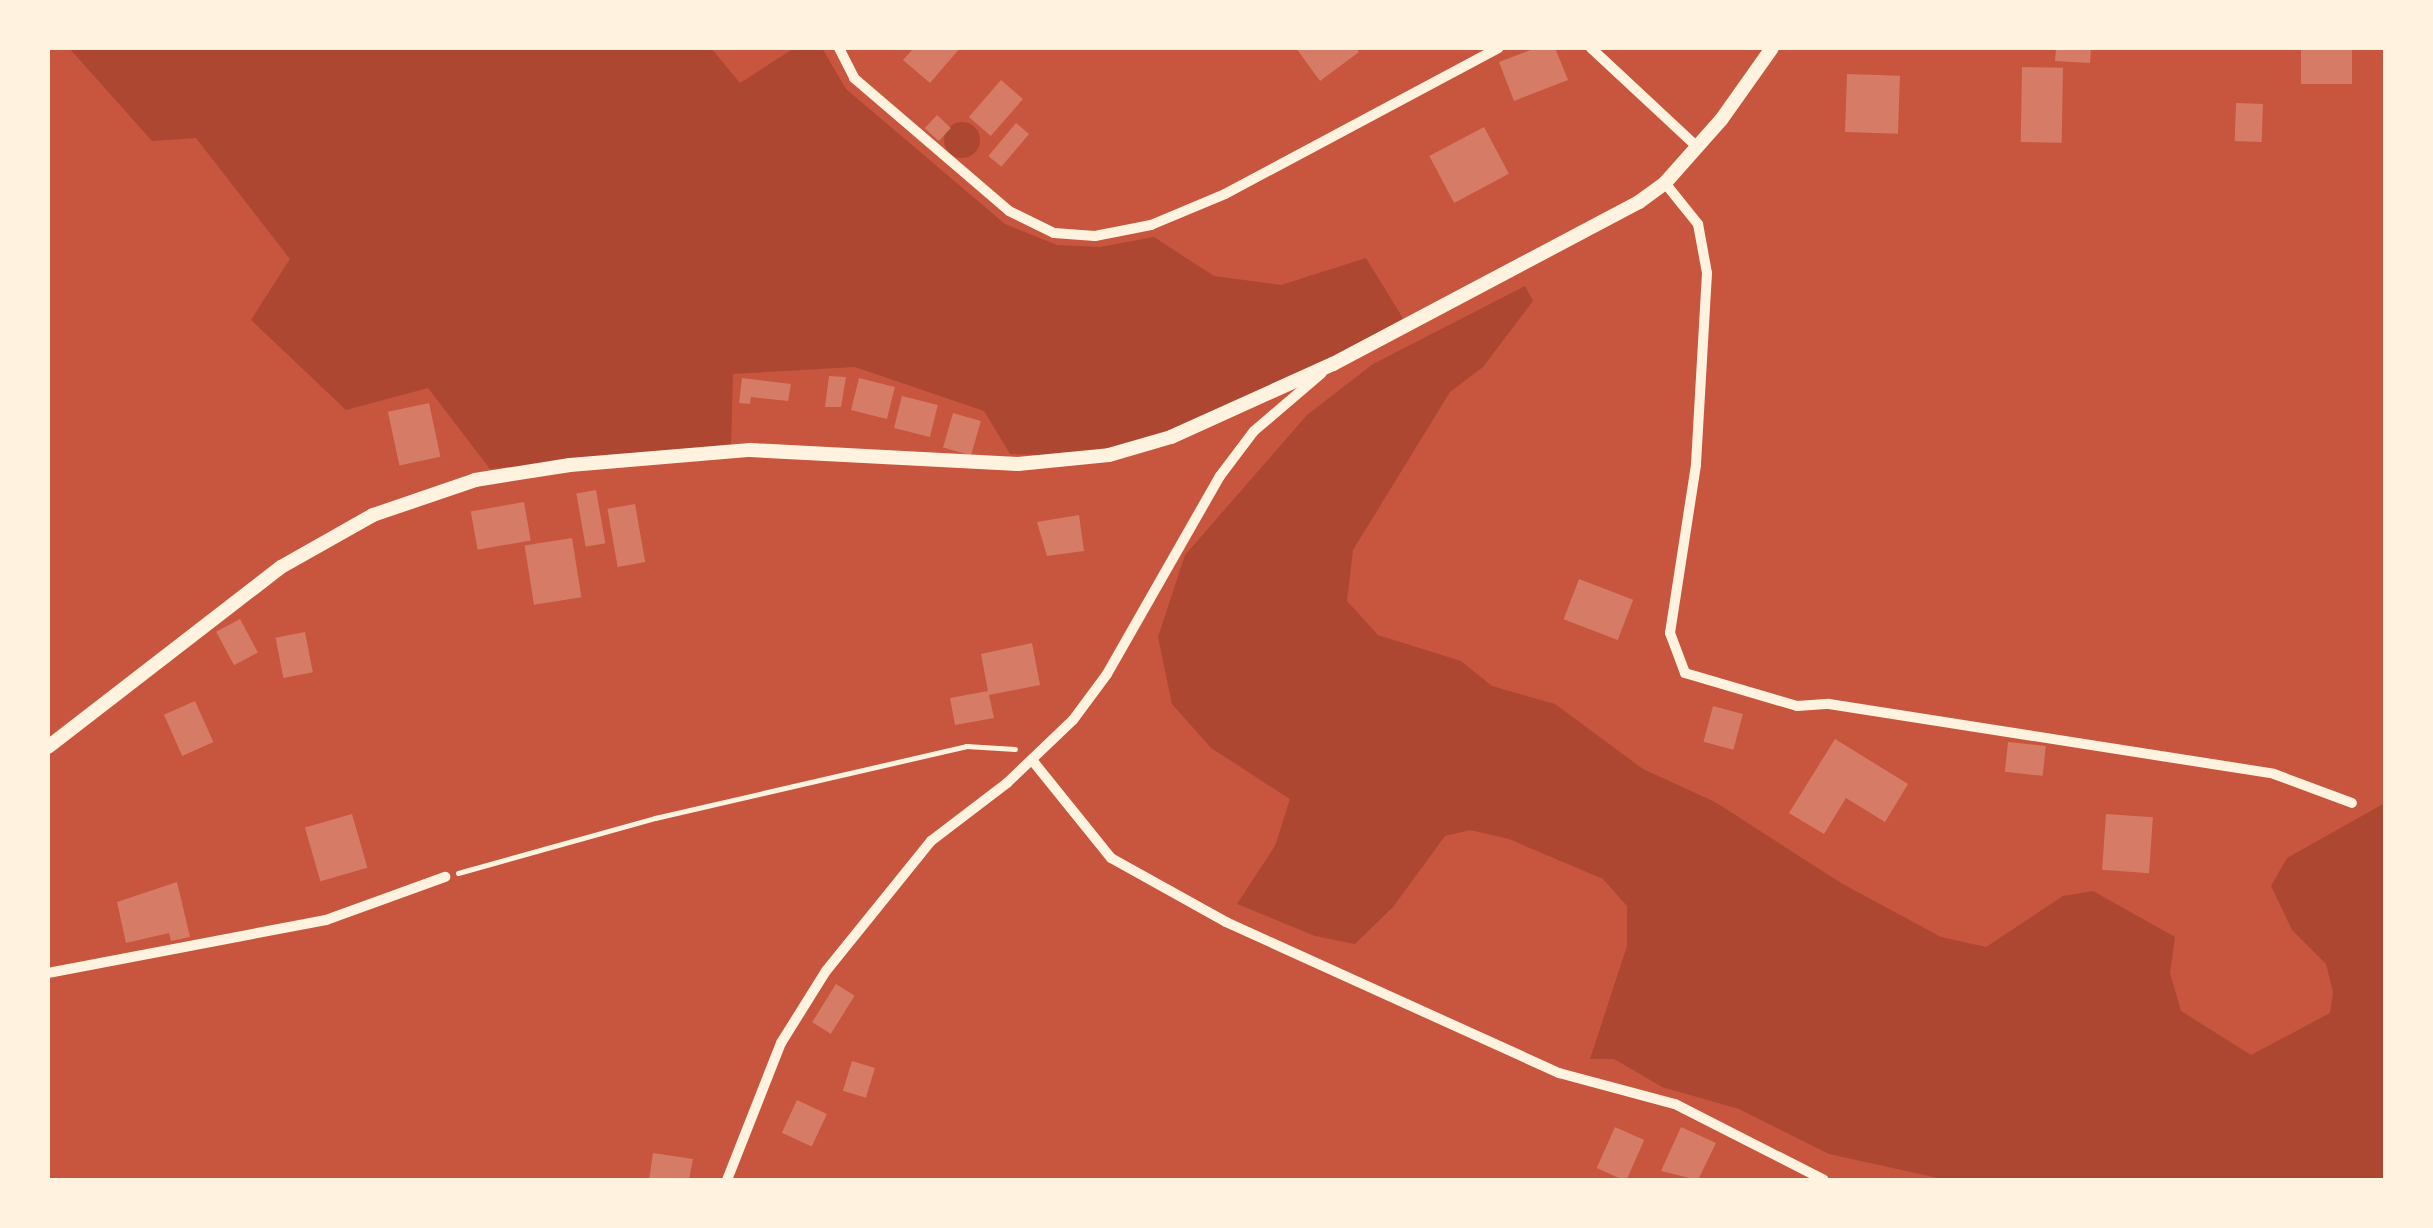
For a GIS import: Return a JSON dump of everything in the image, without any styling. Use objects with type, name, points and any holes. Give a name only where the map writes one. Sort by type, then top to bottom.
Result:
[{"type":"street","points":[[838,48],[854,78],[994,200],[1054,233],[1095,236],[1150,225],[1225,194],[1499,48]]},
{"type":"street","points":[[1591,48],[1696,146]]},
{"type":"street","points":[[48,747],[281,567],[373,515],[445,489],[570,464],[750,450],[967,463],[1074,460],[1171,437],[1333,364],[1605,222],[1665,183],[1772,48]]},
{"type":"street","points":[[1665,183],[1698,224],[1707,273],[1696,465],[1670,633],[1685,673],[1796,706],[1845,706],[2274,774],[2352,804]]},
{"type":"street","points":[[727,1180],[781,1043],[826,971],[931,840],[1032,760],[1107,674],[1175,547],[1254,431],[1333,364]]},
{"type":"street","points":[[1032,760],[1111,858],[1226,922],[1559,1073],[1675,1104],[1824,1180]]},
{"type":"street","points":[[48,972],[326,920],[446,877]]},
{"type":"path","points":[[446,877],[655,818],[966,746],[998,744],[1032,760]]},
{"type":"shaded area","points":[[69,48],[711,48],[740,83],[794,48],[822,48],[846,89],[1005,224],[1057,245],[1100,247],[1154,237],[1214,276],[1281,285],[1366,258],[1407,325],[1190,427],[1079,456],[1010,454],[984,411],[855,367],[733,374],[731,444],[490,469],[428,388],[346,410],[251,320],[290,259],[196,138],[152,141]]},
{"type":"shaded area","points":[[962,122],[975,127],[980,140],[975,153],[962,158],[949,153],[944,140],[949,127]]},
{"type":"shaded area","points":[[1525,286],[1533,301],[1483,367],[1450,392],[1353,550],[1347,601],[1378,635],[1461,661],[1492,686],[1555,704],[1643,769],[1715,802],[1841,883],[1941,937],[1986,947],[2063,896],[2093,891],[2175,937],[2170,973],[2181,1011],[2251,1055],[2330,1013],[2333,992],[2326,964],[2292,930],[2271,886],[2287,858],[2385,803],[2385,1180],[1947,1180],[1829,1154],[1739,1109],[1662,1087],[1614,1059],[1590,1059],[1627,946],[1627,906],[1603,879],[1509,839],[1470,830],[1445,836],[1393,907],[1355,944],[1315,936],[1237,904],[1275,846],[1290,799],[1211,748],[1172,704],[1158,637],[1185,555],[1307,415],[1373,364]]},
{"type":"building","points":[[914,48],[960,48],[930,83],[903,60]]},
{"type":"building","points":[[1296,48],[1356,48],[1359,52],[1320,81]]},
{"type":"building","points":[[1536,48],[1555,48],[1568,80],[1514,101],[1499,62]]},
{"type":"building","points":[[2056,48],[2091,48],[2090,63],[2055,61]]},
{"type":"building","points":[[2301,48],[2352,48],[2352,84],[2301,84]]},
{"type":"building","points":[[2022,67],[2063,68],[2062,143],[2021,142]]},
{"type":"building","points":[[1847,74],[1900,76],[1898,134],[1845,132]]},
{"type":"building","points":[[1001,80],[1023,99],[991,136],[969,117]]},
{"type":"building","points":[[2236,103],[2263,104],[2262,142],[2235,141]]},
{"type":"building","points":[[937,115],[951,128],[939,141],[925,128]]},
{"type":"building","points":[[1016,123],[1029,134],[1001,167],[988,156]]},
{"type":"building","points":[[1484,127],[1509,174],[1454,203],[1429,156]]},
{"type":"building","points":[[829,376],[846,377],[841,407],[825,407]]},
{"type":"building","points":[[742,378],[791,384],[788,401],[751,397],[750,404],[739,403]]},
{"type":"building","points":[[859,378],[895,387],[887,419],[851,410]]},
{"type":"building","points":[[902,396],[938,405],[930,437],[894,428]]},
{"type":"building","points":[[429,403],[440,457],[399,466],[388,412]]},
{"type":"building","points":[[953,413],[981,421],[971,456],[943,448]]},
{"type":"building","points":[[596,490],[605,543],[586,547],[576,493]]},
{"type":"building","points":[[524,502],[531,540],[478,550],[471,511]]},
{"type":"building","points":[[635,504],[645,562],[618,567],[607,509]]},
{"type":"building","points":[[1079,515],[1084,551],[1047,556],[1037,522]]},
{"type":"building","points":[[572,538],[581,597],[534,605],[525,546]]},
{"type":"building","points":[[1579,579],[1633,600],[1618,640],[1564,619]]},
{"type":"building","points":[[240,619],[258,653],[234,665],[216,632]]},
{"type":"building","points":[[305,632],[313,672],[283,678],[276,638]]},
{"type":"building","points":[[1032,643],[1040,685],[989,695],[994,718],[955,725],[950,698],[988,691],[981,654]]},
{"type":"building","points":[[195,701],[213,742],[182,756],[164,715]]},
{"type":"building","points":[[1713,706],[1743,714],[1733,750],[1703,742]]},
{"type":"building","points":[[1835,739],[1908,784],[1885,822],[1846,798],[1824,834],[1789,813]]},
{"type":"building","points":[[2008,742],[2046,746],[2043,776],[2005,772]]},
{"type":"building","points":[[352,814],[367,868],[320,881],[305,828]]},
{"type":"building","points":[[2106,814],[2153,817],[2149,873],[2102,870]]},
{"type":"building","points":[[177,882],[190,937],[171,941],[169,933],[126,943],[117,902]]},
{"type":"building","points":[[836,984],[855,996],[831,1034],[812,1022]]},
{"type":"building","points":[[852,1061],[875,1068],[866,1098],[843,1091]]},
{"type":"building","points":[[797,1100],[827,1114],[812,1147],[782,1133]]},
{"type":"building","points":[[1615,1127],[1644,1140],[1626,1180],[1597,1168]]},
{"type":"building","points":[[1681,1127],[1716,1143],[1698,1180],[1661,1171]]},
{"type":"building","points":[[653,1153],[693,1159],[689,1180],[649,1180]]}]
